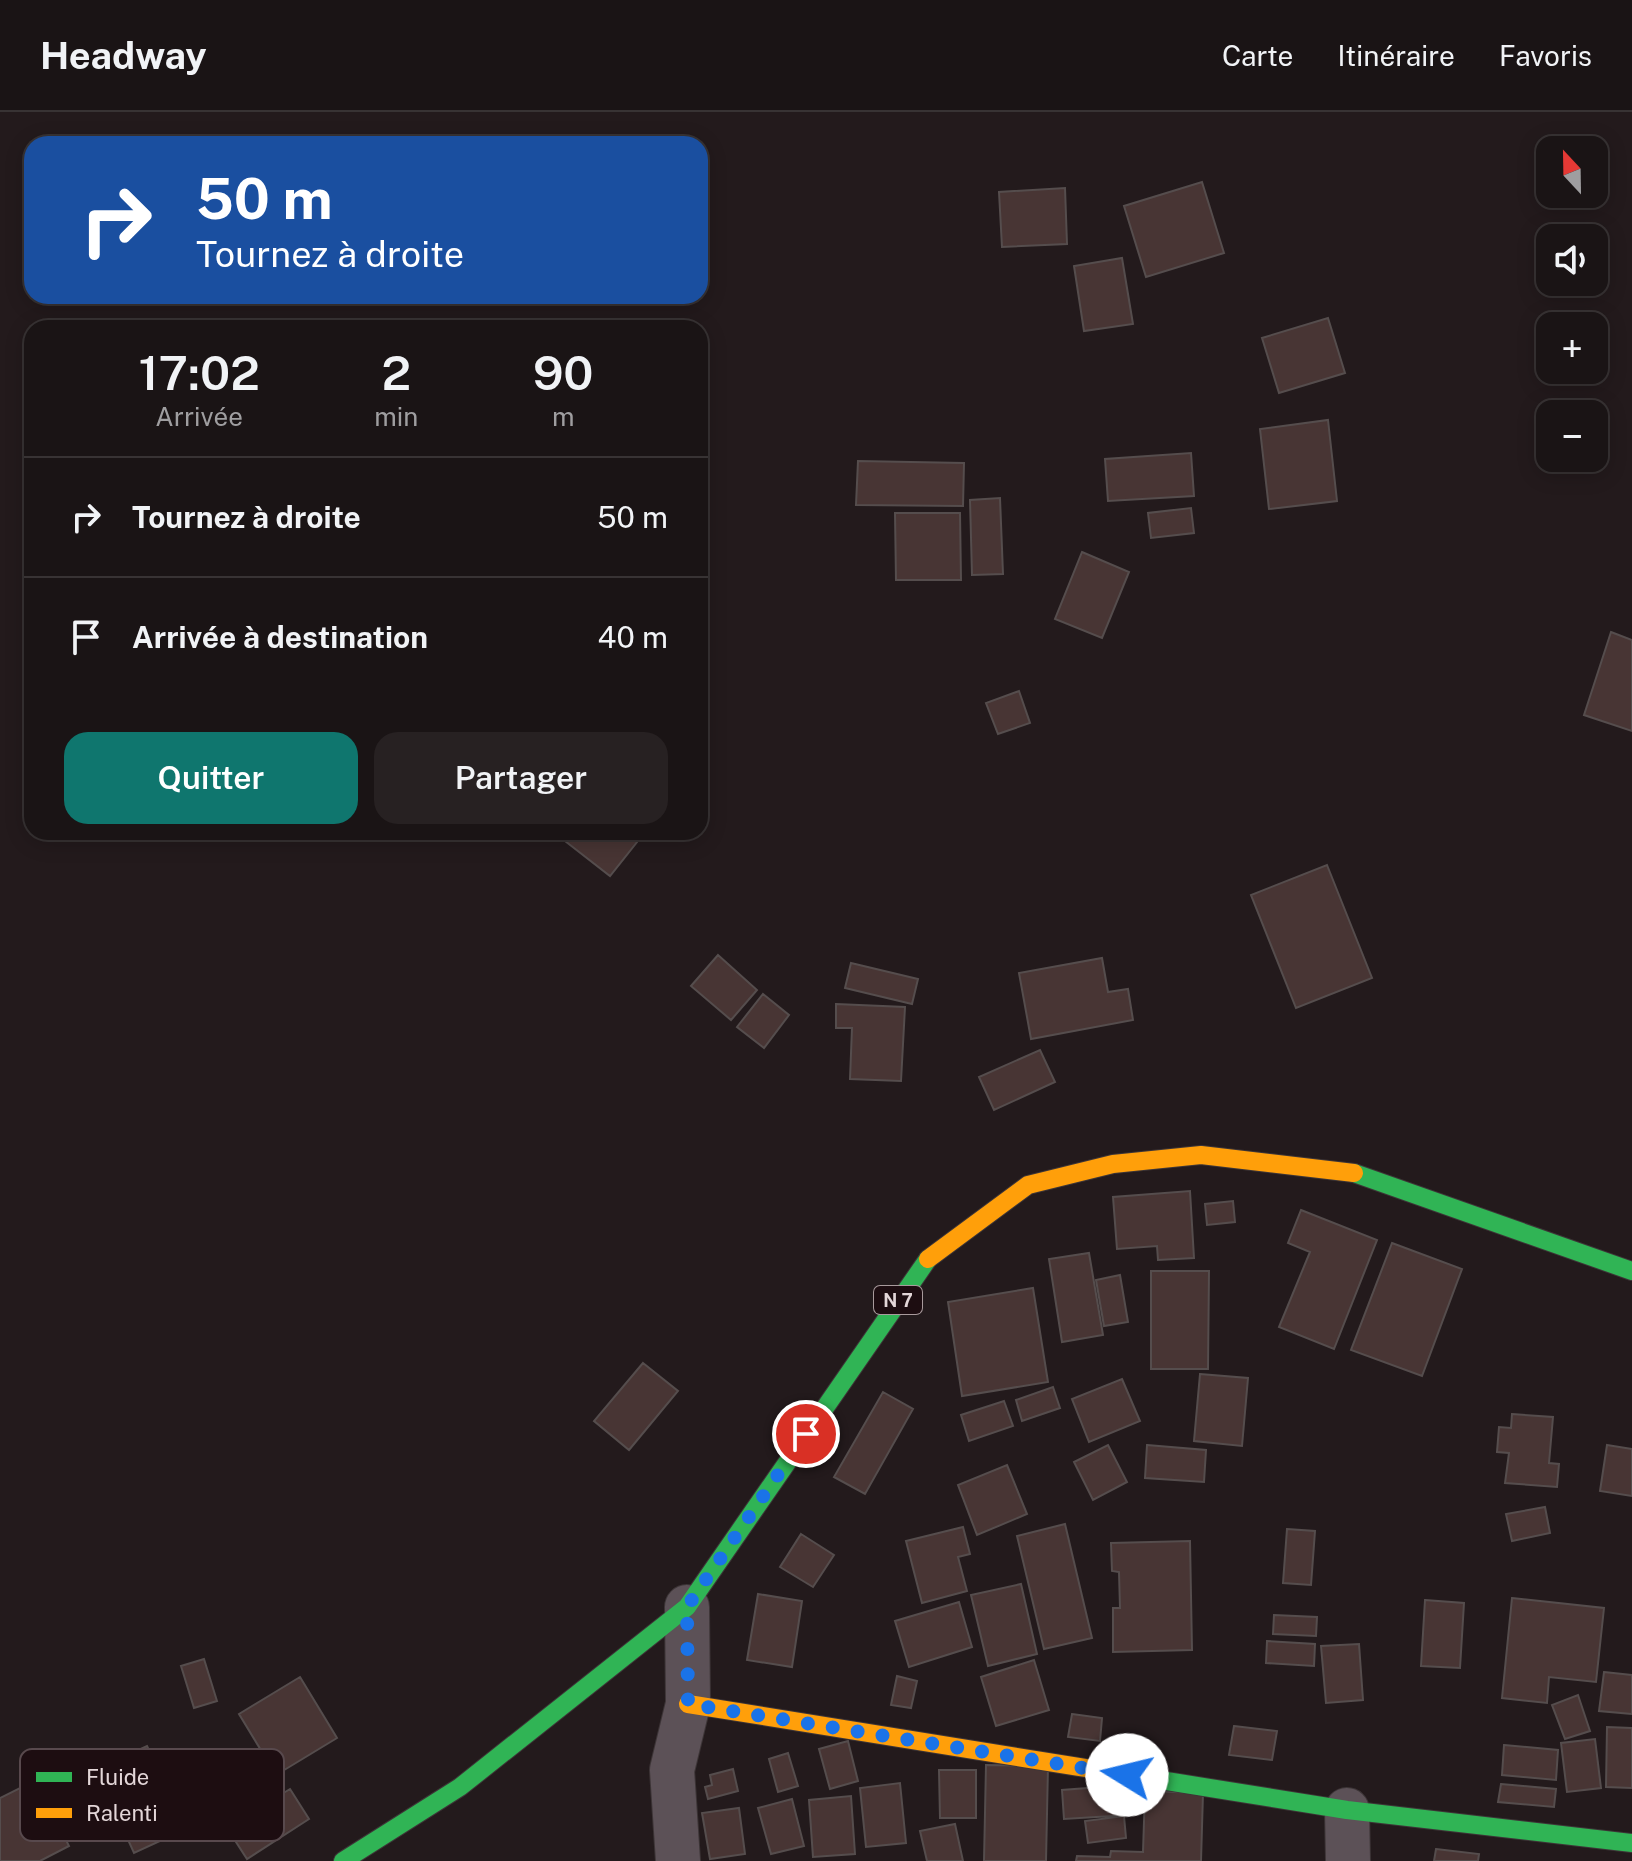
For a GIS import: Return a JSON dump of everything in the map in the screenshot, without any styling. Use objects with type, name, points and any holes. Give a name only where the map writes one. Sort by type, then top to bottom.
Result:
[{"type":"main road","name":"N 7","points":[[343,1861],[460,1787],[687,1607],[926,1260],[1028,1185],[1113,1164],[1201,1155],[1360,1174],[1632,1271]]},
{"type":"main road","points":[[688,1704],[1347,1810],[1632,1843]]},
{"type":"street","points":[[678,1861],[672,1770],[688,1704],[687,1607]]},
{"type":"street","points":[[1347,1810],[1348,1861]]},
{"type":"building","points":[[1202,182],[1224,253],[1146,277],[1124,206]]},
{"type":"building","points":[[1065,188],[1067,244],[1002,247],[999,192]]},
{"type":"building","points":[[1122,258],[1133,324],[1084,331],[1074,266]]},
{"type":"building","points":[[1328,318],[1345,373],[1279,393],[1262,338]]},
{"type":"building","points":[[1328,420],[1337,501],[1269,509],[1260,429]]},
{"type":"building","points":[[1191,453],[1194,496],[1108,501],[1105,459]]},
{"type":"building","points":[[858,461],[964,463],[963,506],[856,505]]},
{"type":"building","points":[[1000,498],[1003,574],[972,575],[970,500]]},
{"type":"building","points":[[1191,508],[1194,533],[1151,538],[1148,513]]},
{"type":"building","points":[[895,513],[960,513],[961,580],[896,580]]},
{"type":"building","points":[[1082,552],[1129,572],[1102,638],[1055,619]]},
{"type":"building","points":[[1611,632],[1632,640],[1632,731],[1584,715]]},
{"type":"building","points":[[1019,691],[1030,723],[998,734],[986,703]]},
{"type":"building","points":[[564,840],[639,840],[610,876]]},
{"type":"building","points":[[1327,865],[1372,978],[1296,1008],[1251,895]]},
{"type":"building","points":[[718,955],[757,990],[731,1020],[691,986]]},
{"type":"building","points":[[1102,958],[1108,992],[1128,989],[1133,1020],[1031,1039],[1019,973]]},
{"type":"building","points":[[851,963],[918,979],[912,1004],[845,988]]},
{"type":"building","points":[[763,994],[789,1015],[764,1048],[737,1027]]},
{"type":"building","points":[[836,1004],[905,1007],[901,1081],[850,1079],[852,1028],[836,1028]]},
{"type":"building","points":[[1040,1050],[1055,1082],[994,1110],[979,1077]]},
{"type":"building","points":[[1190,1191],[1194,1258],[1158,1260],[1157,1246],[1117,1249],[1113,1197]]},
{"type":"building","points":[[1233,1201],[1235,1222],[1207,1225],[1205,1204]]},
{"type":"building","points":[[1301,1210],[1377,1240],[1334,1349],[1279,1327],[1310,1252],[1288,1243]]},
{"type":"building","points":[[1392,1243],[1462,1269],[1422,1376],[1351,1350]]},
{"type":"building","points":[[1089,1253],[1103,1335],[1062,1342],[1049,1259]]},
{"type":"building","points":[[1151,1271],[1209,1271],[1208,1369],[1151,1369]]},
{"type":"building","points":[[1120,1275],[1128,1322],[1104,1326],[1096,1280]]},
{"type":"building","points":[[1033,1288],[1048,1382],[962,1396],[948,1302]]},
{"type":"building","points":[[643,1363],[678,1391],[629,1450],[594,1421]]},
{"type":"building","points":[[1200,1374],[1248,1378],[1242,1446],[1194,1441]]},
{"type":"building","points":[[1122,1379],[1140,1421],[1089,1442],[1072,1399]]},
{"type":"building","points":[[1053,1387],[1060,1408],[1022,1421],[1016,1400]]},
{"type":"building","points":[[883,1392],[913,1409],[865,1494],[834,1477]]},
{"type":"building","points":[[1004,1401],[1013,1426],[969,1441],[961,1415]]},
{"type":"building","points":[[1512,1414],[1553,1417],[1549,1463],[1559,1464],[1557,1487],[1505,1483],[1509,1453],[1497,1452],[1499,1427],[1511,1428]]},
{"type":"building","points":[[1108,1445],[1127,1482],[1093,1500],[1074,1462]]},
{"type":"building","points":[[1147,1445],[1206,1450],[1204,1482],[1145,1478]]},
{"type":"building","points":[[1607,1445],[1632,1449],[1632,1496],[1600,1491]]},
{"type":"building","points":[[1007,1465],[1027,1514],[977,1535],[958,1485]]},
{"type":"building","points":[[1545,1507],[1550,1533],[1512,1541],[1506,1514]]},
{"type":"building","points":[[1065,1524],[1092,1638],[1044,1649],[1017,1536]]},
{"type":"building","points":[[963,1527],[970,1554],[958,1557],[967,1591],[922,1603],[906,1541]]},
{"type":"building","points":[[1287,1529],[1315,1531],[1311,1585],[1283,1583]]},
{"type":"building","points":[[801,1534],[834,1555],[813,1587],[780,1567]]},
{"type":"building","points":[[1190,1541],[1192,1650],[1113,1652],[1113,1608],[1120,1608],[1119,1572],[1112,1571],[1111,1543]]},
{"type":"building","points":[[1021,1584],[1037,1654],[988,1666],[971,1595]]},
{"type":"building","points":[[758,1594],[802,1601],[792,1667],[747,1660]]},
{"type":"building","points":[[1512,1598],[1604,1608],[1596,1682],[1549,1677],[1547,1703],[1502,1698]]},
{"type":"building","points":[[1425,1600],[1464,1603],[1460,1668],[1421,1666]]},
{"type":"building","points":[[959,1602],[972,1647],[909,1667],[895,1621]]},
{"type":"building","points":[[1274,1615],[1317,1617],[1316,1636],[1273,1634]]},
{"type":"building","points":[[1267,1641],[1315,1644],[1314,1666],[1266,1663]]},
{"type":"building","points":[[1359,1644],[1363,1700],[1326,1703],[1321,1646]]},
{"type":"building","points":[[204,1659],[217,1701],[194,1708],[181,1666]]},
{"type":"building","points":[[1034,1660],[1049,1710],[996,1726],[981,1677]]},
{"type":"building","points":[[1604,1672],[1632,1675],[1632,1714],[1599,1711]]},
{"type":"building","points":[[897,1676],[917,1681],[911,1708],[891,1705]]},
{"type":"building","points":[[300,1677],[337,1738],[284,1770],[284,1749],[260,1749],[239,1714]]},
{"type":"building","points":[[1578,1695],[1590,1731],[1565,1739],[1552,1705]]},
{"type":"building","points":[[1072,1714],[1102,1718],[1100,1741],[1068,1737]]},
{"type":"building","points":[[1234,1726],[1277,1731],[1272,1760],[1229,1755]]},
{"type":"building","points":[[1607,1727],[1632,1728],[1632,1788],[1606,1787]]},
{"type":"building","points":[[1595,1739],[1601,1788],[1567,1792],[1561,1743]]},
{"type":"building","points":[[848,1741],[858,1781],[830,1789],[819,1749]]},
{"type":"building","points":[[1504,1745],[1558,1750],[1556,1780],[1502,1775]]},
{"type":"building","points":[[788,1753],[798,1786],[778,1792],[769,1759]]},
{"type":"building","points":[[986,1765],[1048,1766],[1046,1861],[984,1861]]},
{"type":"building","points":[[733,1769],[738,1791],[708,1799],[705,1787],[712,1785],[710,1775]]},
{"type":"building","points":[[939,1770],[976,1770],[976,1818],[940,1818]]},
{"type":"building","points":[[900,1783],[906,1843],[866,1847],[860,1788]]},
{"type":"building","points":[[1501,1784],[1556,1789],[1554,1807],[1498,1802]]},
{"type":"building","points":[[1126,1785],[1128,1815],[1064,1819],[1062,1790]]},
{"type":"building","points":[[20,1788],[20,1841],[66,1841],[69,1846],[40,1861],[0,1861],[0,1798]]},
{"type":"building","points":[[290,1789],[309,1819],[284,1835],[284,1793]]},
{"type":"building","points":[[1145,1791],[1203,1793],[1201,1861],[1076,1861],[1077,1856],[1110,1857],[1111,1851],[1143,1852]]},
{"type":"building","points":[[851,1796],[855,1854],[813,1857],[809,1800]]},
{"type":"building","points":[[792,1799],[804,1846],[771,1854],[758,1808]]},
{"type":"building","points":[[739,1808],[745,1854],[710,1859],[702,1813]]},
{"type":"building","points":[[1124,1816],[1126,1838],[1088,1843],[1085,1821]]},
{"type":"building","points":[[955,1824],[963,1861],[927,1861],[920,1831]]},
{"type":"building","points":[[129,1841],[160,1841],[134,1853]]},
{"type":"building","points":[[235,1841],[275,1841],[247,1859]]},
{"type":"building","points":[[1436,1849],[1479,1854],[1478,1861],[1434,1861]]},
{"type":"traffic: fast","points":[[1354,1173],[1632,1271]]},
{"type":"traffic: fast","points":[[343,1861],[460,1787],[687,1607],[928,1259]]},
{"type":"traffic: fast","points":[[1129,1775],[1347,1810],[1632,1843]]},
{"type":"traffic: slow","points":[[928,1259],[1028,1185],[1113,1164],[1201,1155],[1354,1173]]},
{"type":"traffic: slow","points":[[688,1704],[1129,1775]]},
{"type":"route","points":[[806,1434],[687,1607],[688,1704],[1127,1775]]}]
